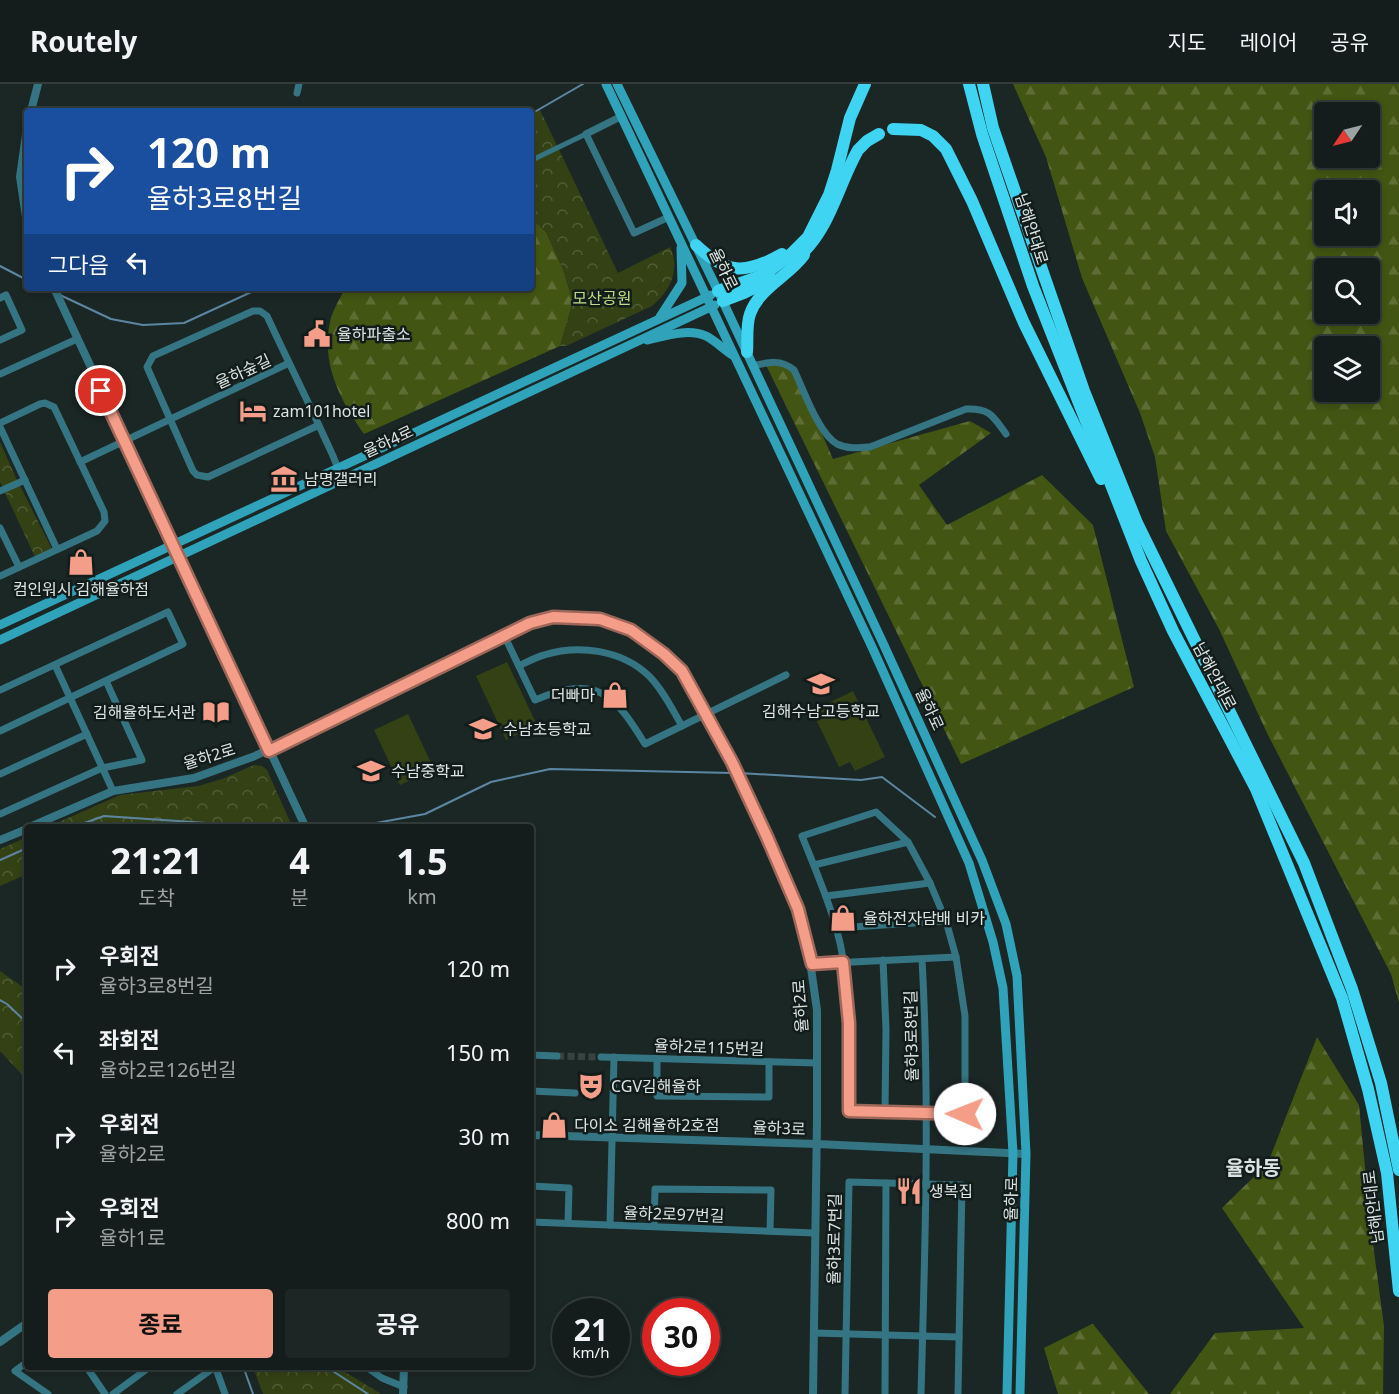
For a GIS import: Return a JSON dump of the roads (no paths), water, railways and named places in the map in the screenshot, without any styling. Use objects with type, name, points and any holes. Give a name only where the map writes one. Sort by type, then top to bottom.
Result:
[{"type":"highway","points":[[747,352],[750,314],[760,298],[776,281],[796,266],[808,243],[837,170],[850,118],[865,84]]},
{"type":"highway","points":[[840,188],[852,135],[864,102],[874,84]]},
{"type":"highway","name":"남해안대로","points":[[969,84],[982,134],[1033,286],[1141,561],[1173,631],[1256,789],[1342,998],[1368,1089],[1387,1173],[1399,1291]]},
{"type":"highway","name":"남해안대로","points":[[983,84],[993,129],[1084,391],[1137,523],[1304,863],[1352,989],[1381,1083],[1399,1170]]},
{"type":"highway","points":[[893,129],[921,130],[933,136],[946,149],[958,169],[1024,323],[1141,561]]},
{"type":"highway","points":[[721,296],[744,293],[773,277],[822,229],[858,150],[879,134]]},
{"type":"highway","points":[[696,245],[711,259],[738,270],[766,262],[808,243]]},
{"type":"main road","name":"율하로","points":[[606,84],[872,647],[969,863],[993,942],[1003,988],[1013,1153],[1007,1394]]},
{"type":"main road","name":"율하로","points":[[617,84],[747,352],[982,860],[1006,924],[1017,976],[1026,1154],[1020,1394]]},
{"type":"main road","points":[[659,319],[682,284],[681,242]]},
{"type":"main road","name":"율하4로","points":[[0,625],[706,297],[721,296]]},
{"type":"main road","name":"율하4로","points":[[0,639],[711,307],[721,296]]},
{"type":"main road","points":[[633,343],[691,333],[704,335],[734,356]]},
{"type":"street","points":[[32,108],[38,84]]},
{"type":"street","points":[[297,93],[299,84]]},
{"type":"street","points":[[534,159],[622,116]]},
{"type":"street","points":[[586,134],[634,233],[669,217]]},
{"type":"street","points":[[24,148],[20,177],[24,204]]},
{"type":"street","points":[[55,291],[304,824]]},
{"type":"street","points":[[0,298],[6,296],[22,330],[0,340]]},
{"type":"street","points":[[289,363],[267,316],[255,310],[153,357],[147,368],[193,471],[197,475],[208,477],[319,425]]},
{"type":"street","points":[[0,374],[78,339]]},
{"type":"street","points":[[753,366],[776,361],[787,364],[794,370],[819,425],[826,435],[837,444],[852,449],[870,447],[966,409],[977,408],[991,413],[1006,434]]},
{"type":"street","name":"율하숲길","points":[[80,462],[289,363],[339,468],[341,480]]},
{"type":"street","points":[[0,576],[97,531],[105,521],[104,512],[54,407],[49,404],[40,404],[0,425],[57,549]]},
{"type":"street","points":[[0,491],[25,480]]},
{"type":"street","points":[[1,531],[19,567]]},
{"type":"street","points":[[0,690],[168,612],[183,644],[0,731]]},
{"type":"street","name":"율하2로","points":[[37,824],[113,791],[194,778],[269,751],[530,623],[553,617],[600,619],[631,630],[651,643],[682,671],[746,789],[798,909],[812,964],[817,1010],[813,1394]]},
{"type":"street","points":[[504,635],[535,700],[557,691],[577,688],[599,692],[610,698],[628,716],[645,744],[786,675]]},
{"type":"street","points":[[519,666],[543,655],[563,650],[588,650],[613,654],[630,662],[648,675],[663,692],[682,726]]},
{"type":"street","points":[[55,665],[113,791]]},
{"type":"street","points":[[1,812],[102,768],[142,760],[106,681]]},
{"type":"street","points":[[0,774],[87,734]]},
{"type":"street","points":[[876,812],[908,842],[930,883],[946,921],[956,957],[965,1016],[965,1114],[849,1111],[849,1023],[843,962],[836,928],[814,865],[802,836],[876,812]]},
{"type":"street","points":[[0,840],[24,830]]},
{"type":"street","points":[[814,865],[908,842]]},
{"type":"street","points":[[826,896],[930,883]]},
{"type":"street","points":[[836,928],[946,921]]},
{"type":"street","points":[[812,964],[956,957]]},
{"type":"street","name":"율하3로8번길","points":[[922,958],[926,1018],[926,1149]]},
{"type":"street","name":"율하3로8번길","points":[[883,960],[886,1029],[885,1111]]},
{"type":"street","points":[[534,1055],[557,1056]]},
{"type":"street","name":"율하2로115번길","points":[[601,1057],[817,1063]]},
{"type":"street","points":[[610,1225],[614,1058]]},
{"type":"street","points":[[657,1059],[657,1096],[769,1097],[769,1062]]},
{"type":"street","points":[[534,1091],[575,1093]]},
{"type":"street","name":"율하3로","points":[[534,1135],[817,1144],[1026,1154]]},
{"type":"street","points":[[921,1394],[926,1149]]},
{"type":"street","name":"율하3로7번길","points":[[845,1394],[849,1182],[962,1185],[958,1394]]},
{"type":"street","points":[[885,1394],[886,1183]]},
{"type":"street","points":[[534,1186],[569,1188],[568,1223]]},
{"type":"street","points":[[654,1226],[655,1189],[771,1190],[770,1231]]},
{"type":"street","name":"율하2로97번길","points":[[534,1222],[815,1233]]},
{"type":"street","points":[[0,1342],[24,1325]]},
{"type":"street","points":[[814,1334],[959,1337]]},
{"type":"street","points":[[24,1364],[15,1371],[48,1394]]},
{"type":"street","points":[[88,1370],[105,1394]]},
{"type":"street","points":[[113,1394],[146,1370]]},
{"type":"street","points":[[177,1394],[211,1370]]},
{"type":"street","points":[[216,1370],[225,1394]]},
{"type":"street","points":[[372,1370],[404,1391]]},
{"type":"street","points":[[404,1370],[404,1391]]},
{"type":"waterway","points":[[534,112],[583,84]]},
{"type":"waterway","points":[[0,266],[24,278]]},
{"type":"waterway","points":[[60,295],[111,319],[143,325],[184,323],[253,291]]},
{"type":"waterway","points":[[353,824],[376,823],[425,814],[491,782],[550,769],[733,773]]},
{"type":"waterway","points":[[739,773],[861,780],[882,777],[935,817]]},
{"type":"waterway","points":[[82,824],[104,816],[222,824]]},
{"type":"waterway","points":[[0,860],[24,849]]},
{"type":"waterway","points":[[0,1000],[24,1020]]},
{"type":"waterway","points":[[244,1370],[253,1394]]},
{"type":"waterway","points":[[331,1370],[368,1394]]},
{"type":"tunnel","points":[[557,1056],[601,1057]]},
{"type":"place","name":"율하파출소","points":[[317,334]]},
{"type":"place","name":"zam101hotel","points":[[253,411]]},
{"type":"place","name":"남명갤러리","points":[[284,479]]},
{"type":"place","name":"컴인워시 김해율하점","points":[[81,562]]},
{"type":"place","name":"김해수남고등학교","points":[[821,684]]},
{"type":"place","name":"더빠마","points":[[615,695]]},
{"type":"place","name":"김해율하도서관","points":[[216,712]]},
{"type":"place","name":"수남초등학교","points":[[483,729]]},
{"type":"place","name":"수남중학교","points":[[371,771]]},
{"type":"place","name":"율하전자담배 비카","points":[[843,918]]},
{"type":"place","name":"CGV김해율하","points":[[591,1086]]},
{"type":"place","name":"다이소 김해율하2호점","points":[[554,1125]]},
{"type":"place","name":"생복집","points":[[909,1191]]},
{"type":"district","name":"율하동","points":[[1253,1167]]},
{"type":"park label","name":"모산공원","points":[[602,298]]}]
